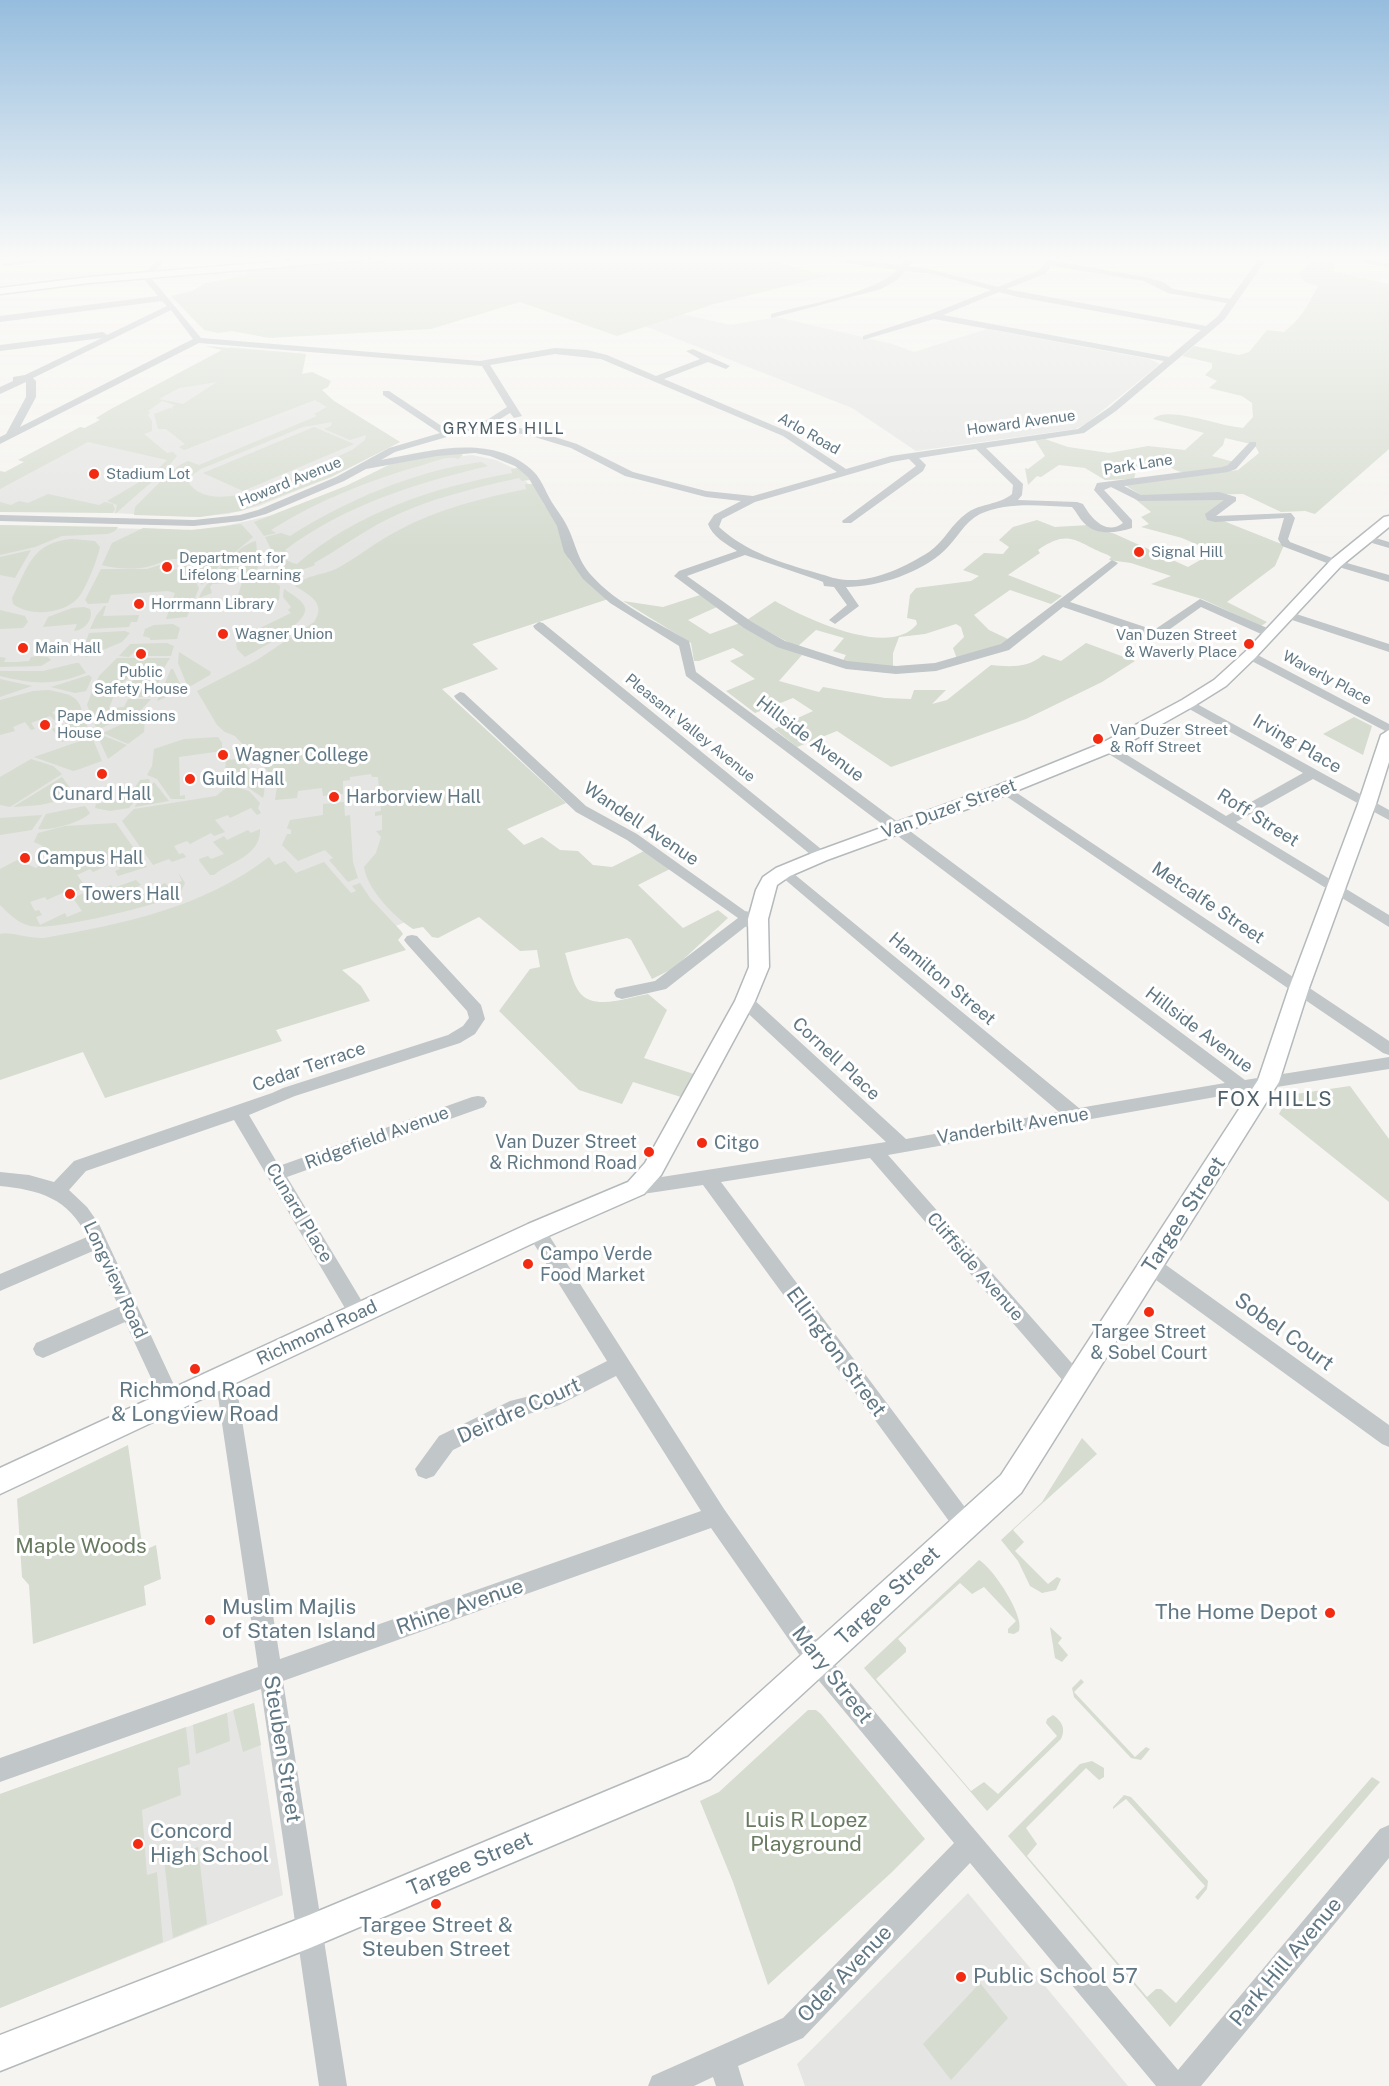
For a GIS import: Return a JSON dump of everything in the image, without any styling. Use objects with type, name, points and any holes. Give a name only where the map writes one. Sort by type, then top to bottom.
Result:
[{"type":"main road","name":"Van Duzer Street","points":[[636,1188],[653,1169],[745,1001],[759,967],[758,919],[765,890],[770,881],[783,872],[821,856],[1005,789],[1106,748],[1188,703],[1220,682],[1250,655],[1336,563],[1389,520]]},
{"type":"main road","name":"Targee Street","points":[[0,2053],[310,1931],[699,1768],[1011,1484],[1152,1266],[1256,1090],[1299,988],[1367,804],[1389,735]]},
{"type":"main road","name":"Richmond Road","points":[[0,1481],[536,1231],[636,1188]]},
{"type":"street","points":[[0,391],[73,354]]},
{"type":"street","points":[[0,441],[170,354]]},
{"type":"street","name":"Arlo Road","points":[[370,354],[485,364],[536,354]]},
{"type":"street","name":"Arlo Road","points":[[592,354],[604,357],[786,434],[844,472]]},
{"type":"street","points":[[698,354],[726,366]]},
{"type":"street","points":[[1141,354],[1172,360]]},
{"type":"street","name":"Howard Avenue","points":[[716,516],[753,498],[911,456],[1081,431],[1113,409],[1179,354]]},
{"type":"street","points":[[655,379],[708,359]]},
{"type":"street","points":[[485,364],[512,408]]},
{"type":"street","points":[[0,380],[25,378],[31,381],[31,397],[10,436]]},
{"type":"street","points":[[386,393],[447,434]]},
{"type":"street","name":"Howard Avenue","points":[[0,518],[194,524],[220,521],[262,512],[366,466],[405,445],[473,428],[499,418],[512,408],[527,428],[540,435]]},
{"type":"street","name":"Howard Avenue","points":[[473,428],[510,428],[540,435],[574,446],[629,474],[706,494],[753,498]]},
{"type":"street","name":"Park Lane","points":[[1009,502],[1073,504],[1079,506],[1081,516],[1093,526],[1110,530],[1120,529],[1128,526],[1128,522],[1099,490],[1101,485],[1224,470],[1232,467],[1253,444]]},
{"type":"street","points":[[706,494],[715,509],[714,528],[742,552],[772,566],[825,584],[864,582],[901,572],[936,552],[970,515],[1009,502],[1017,495],[1018,484],[977,445]]},
{"type":"street","name":"Hillside Avenue","points":[[366,466],[423,454],[468,450],[492,453],[520,465],[532,475],[562,526],[570,552],[579,566],[599,589],[631,614],[685,644],[690,673],[897,828],[1256,1090]]},
{"type":"street","points":[[847,521],[919,469],[921,465],[911,456]]},
{"type":"street","points":[[1113,484],[1139,498],[1219,495],[1232,499],[1210,514],[1211,518],[1215,519],[1287,515],[1290,518],[1283,542],[1336,563],[1389,579]]},
{"type":"street","points":[[1366,538],[1389,545]]},
{"type":"street","points":[[742,552],[680,574],[687,583],[748,625],[799,651],[846,665],[896,670],[936,667],[1005,647],[1112,563]]},
{"type":"street","points":[[835,620],[853,606],[837,584]]},
{"type":"street","points":[[1062,603],[1156,635],[1200,602],[1270,634]]},
{"type":"street","points":[[1287,615],[1389,648]]},
{"type":"street","name":"Pleasant Valley Avenue","points":[[539,626],[821,856]]},
{"type":"street","name":"Waverly Place","points":[[1250,655],[1389,729]]},
{"type":"street","name":"Wandell Avenue","points":[[460,696],[581,809],[632,837],[741,914],[758,919]]},
{"type":"street","name":"Irving Place","points":[[1188,703],[1389,816]]},
{"type":"street","name":"Roff Street","points":[[1106,748],[1389,922]]},
{"type":"street","points":[[1226,822],[1311,774]]},
{"type":"street","name":"Metcalfe Street","points":[[1005,789],[1389,1049]]},
{"type":"street","name":"Hamilton Street","points":[[783,872],[1076,1116]]},
{"type":"street","points":[[622,993],[660,985],[740,923],[758,919]]},
{"type":"street","name":"Cedar Terrace","points":[[58,1190],[80,1166],[238,1112],[289,1092],[454,1039],[469,1030],[477,1019],[475,1009],[412,940]]},
{"type":"street","name":"Cornell Place","points":[[745,1001],[901,1145]]},
{"type":"street","name":"Vanderbilt Avenue","points":[[636,1188],[874,1151],[1076,1116],[1256,1090],[1389,1063]]},
{"type":"street","name":"Ridgefield Avenue","points":[[276,1174],[478,1102]]},
{"type":"street","name":"Cunard Place","points":[[238,1112],[359,1314]]},
{"type":"street","name":"Cliffside Avenue","points":[[874,1151],[1077,1383]]},
{"type":"street","name":"Ellington Street","points":[[708,1178],[965,1525]]},
{"type":"street","name":"Longview Road","points":[[0,1179],[43,1185],[58,1190],[80,1209],[90,1224],[171,1400]]},
{"type":"street","name":"Mary Street","points":[[536,1231],[716,1516],[818,1662],[1174,2086]]},
{"type":"street","points":[[0,1283],[98,1241]]},
{"type":"street","name":"Sobel Court","points":[[1152,1266],[1388,1435]]},
{"type":"street","points":[[43,1349],[131,1311]]},
{"type":"street","name":"Deirdre Court","points":[[426,1469],[446,1443],[517,1408],[550,1400],[620,1364]]},
{"type":"street","name":"Steuben Street","points":[[225,1376],[333,2086]]},
{"type":"street","name":"Rhine Avenue","points":[[0,1770],[716,1516]]},
{"type":"street","name":"Park Hill Avenue","points":[[1183,2086],[1389,1838]]},
{"type":"street","name":"Oder Avenue","points":[[662,2086],[793,2028],[972,1843]]},
{"type":"street","points":[[722,2059],[730,2086]]},
{"type":"shaded area","points":[[218,354],[306,354],[301,376],[334,401],[400,442],[331,477],[259,506],[228,514],[192,517],[94,512],[0,512],[0,475]]},
{"type":"shaded area","points":[[717,354],[1124,354],[1149,359],[1160,364],[1087,423],[1076,429],[916,451],[852,408]]},
{"type":"shaded area","name":"Wagner College","points":[[472,455],[496,460],[513,468],[539,495],[559,524],[569,560],[584,579],[608,599],[472,644],[498,669],[441,689],[486,890],[260,980],[0,1076],[0,525],[212,529],[273,515],[346,486],[391,464]]},
{"type":"shaded area","name":"Concord High School","points":[[254,1703],[283,1895],[0,2008],[0,1794]]},
{"type":"shaded area","name":"Public School 57","points":[[968,1893],[1128,2086],[805,2086],[797,2064]]},
{"type":"green space","points":[[214,354],[306,354],[302,374],[312,372],[331,381],[328,387],[322,390],[334,401],[400,442],[331,477],[241,511],[200,517],[134,515],[135,507],[176,467],[188,461],[199,465],[317,416],[314,414],[327,407],[315,400],[184,450],[179,447],[185,444],[166,429],[158,429],[154,414],[170,408],[174,409],[172,407],[175,405],[162,401],[148,411],[152,421],[152,431],[144,434],[167,453],[173,452],[177,456],[165,470],[156,471],[167,460],[88,442],[0,489],[0,471],[5,472],[24,462],[18,460],[80,427],[85,428],[100,420],[96,418]],"holes":[[[217,382],[183,404],[159,399],[179,388]],[[332,422],[331,426],[324,429],[350,440],[366,435],[365,440],[352,450],[292,478],[242,494],[219,497],[201,493],[188,481],[188,478],[201,469],[303,427]]]},
{"type":"green space","points":[[1389,354],[1389,449],[1315,514],[1305,511],[1281,512],[1243,494],[1142,496],[1125,485],[1238,470],[1259,453],[1255,445],[1225,438],[1223,445],[1212,456],[1234,462],[1216,469],[1182,472],[1161,462],[1152,464],[1154,467],[1136,471],[1134,479],[1105,480],[1085,468],[1059,465],[1041,477],[1037,476],[1028,485],[1025,468],[1028,469],[1045,456],[1035,440],[1045,439],[1068,447],[1109,453],[1148,446],[1185,450],[1204,433],[1153,419],[1160,415],[1182,415],[1243,428],[1253,417],[1252,403],[1242,396],[1209,388],[1217,381],[1205,375],[1212,368],[1212,363],[1182,356]]},
{"type":"green space","points":[[314,427],[354,444],[243,491],[203,473]]},
{"type":"green space","points":[[434,455],[463,455],[458,459],[436,461],[345,492],[307,509],[271,530],[276,533],[264,536],[254,522],[346,486],[391,464]]},
{"type":"green space","points":[[481,462],[488,466],[408,488],[357,508],[308,534],[285,550],[288,552],[272,551],[265,537],[281,533],[290,536],[358,499],[406,480],[456,466]]},
{"type":"green space","points":[[517,468],[527,474],[530,480],[522,481],[519,478],[434,500],[376,525],[314,563],[315,565],[290,571],[276,567],[274,560],[282,559],[297,564],[345,530],[398,504],[454,486],[512,473],[511,469]]},
{"type":"green space","points":[[148,477],[154,480],[115,514],[117,505],[107,501]]},
{"type":"green space","points":[[525,484],[534,484],[544,505],[559,524],[569,560],[584,579],[608,599],[472,644],[498,669],[442,689],[566,803],[507,829],[524,845],[542,837],[560,850],[578,851],[593,865],[612,867],[644,851],[672,868],[638,885],[683,928],[718,910],[728,918],[674,968],[652,979],[631,940],[627,938],[565,953],[575,984],[586,998],[603,1002],[648,994],[667,1010],[644,1058],[694,1074],[681,1097],[633,1082],[622,1104],[579,1090],[499,1011],[530,969],[540,967],[537,950],[520,951],[479,917],[438,938],[432,937],[423,927],[413,929],[406,924],[390,910],[370,884],[364,867],[376,853],[381,837],[376,831],[382,830],[382,815],[375,816],[375,812],[381,811],[380,798],[371,799],[370,791],[379,790],[378,777],[372,777],[371,774],[350,777],[350,780],[343,781],[343,794],[323,796],[322,788],[298,791],[297,798],[275,800],[277,787],[274,778],[235,736],[225,732],[217,725],[197,691],[257,660],[314,622],[318,610],[317,605],[311,596],[295,586],[299,582],[336,569],[391,534],[429,516],[493,496],[526,489]]},
{"type":"green space","points":[[48,494],[99,505],[105,502],[113,504],[115,509],[113,513],[0,512],[0,502],[11,505],[19,501],[28,503]]},
{"type":"green space","points":[[1135,499],[1228,500],[1206,514],[1284,545],[1275,566],[1227,602],[1267,622],[1261,626],[1202,599],[1151,584],[1171,576],[1131,563],[1109,560],[1111,557],[1108,555],[1074,540],[1066,539],[1049,543],[1038,550],[1040,553],[1008,575],[1062,596],[1051,604],[1010,590],[974,615],[989,630],[1008,639],[1000,646],[957,659],[953,648],[964,637],[961,627],[956,624],[925,634],[899,637],[893,653],[893,667],[842,662],[846,655],[833,651],[844,638],[816,630],[797,647],[747,620],[775,601],[806,617],[847,632],[868,637],[888,638],[904,634],[917,624],[916,620],[907,618],[910,595],[916,588],[971,581],[979,576],[963,570],[984,553],[1003,554],[1009,547],[999,540],[1013,527],[1037,520],[1055,527],[1088,525],[1115,534],[1188,567],[1214,552],[1182,538],[1141,527],[1149,524],[1141,517],[1151,512]]},
{"type":"green space","points":[[241,524],[253,537],[220,565],[202,585],[195,577],[191,564],[180,559],[170,559],[139,568],[102,565],[112,543],[143,528],[192,530]]},
{"type":"green space","points":[[0,525],[118,527],[108,534],[62,536],[35,547],[0,555]]},
{"type":"green space","points":[[72,539],[95,541],[100,547],[85,588],[78,598],[64,608],[47,612],[28,611],[13,604],[12,598],[33,558],[48,545]]},
{"type":"green space","points":[[256,541],[258,562],[230,568],[213,576],[238,550]]},
{"type":"green space","points":[[31,550],[15,578],[0,575],[0,557]]},
{"type":"green space","points":[[186,564],[199,588],[187,617],[166,619],[175,593],[168,591],[111,595],[108,603],[88,604],[85,600],[101,569],[147,569],[160,565],[159,569],[168,568],[168,570],[179,569]]},
{"type":"green space","points":[[257,565],[258,568],[254,571],[227,583],[212,584],[210,587],[212,593],[199,598],[208,583],[223,573],[240,567]]},
{"type":"green space","points":[[262,573],[280,586],[279,600],[267,604],[235,605],[243,579]]},
{"type":"green space","points":[[284,589],[302,602],[305,608],[304,614],[281,636],[245,657],[237,649],[236,643],[257,633],[254,631],[291,613],[288,610],[291,607],[283,597]]},
{"type":"green space","points":[[700,595],[717,607],[688,620],[710,634],[740,623],[802,655],[779,681],[819,692],[823,687],[885,698],[911,699],[914,690],[946,690],[932,704],[947,700],[991,665],[1025,664],[1043,655],[1061,661],[1086,643],[1135,661],[1102,682],[1026,719],[891,767],[837,731],[797,747],[774,729],[813,711],[793,698],[755,713],[726,691],[755,679],[730,661],[744,655],[733,648],[694,661],[691,643],[623,601],[663,607]]},
{"type":"green space","points":[[106,606],[103,616],[139,615],[137,622],[131,622],[129,627],[90,629]]},
{"type":"green space","points":[[72,608],[90,609],[91,617],[82,629],[74,631],[77,624],[43,627],[48,617]]},
{"type":"green space","points":[[0,610],[25,616],[28,622],[23,628],[0,629]]},
{"type":"green space","points":[[173,624],[180,628],[177,639],[150,640],[143,636],[145,629],[154,625]]},
{"type":"green space","points":[[125,631],[130,633],[122,642],[86,657],[83,650],[89,633]]},
{"type":"green space","points":[[167,643],[174,646],[171,656],[147,656],[149,650],[136,650],[129,657],[119,656],[130,644]]},
{"type":"green space","points":[[179,652],[211,672],[210,675],[191,686],[187,685],[178,663]]},
{"type":"green space","points":[[0,657],[6,658],[4,662],[16,662],[29,661],[31,657],[48,657],[51,660],[41,666],[0,667]]},
{"type":"green space","points":[[117,658],[170,658],[164,668],[124,681],[116,692],[93,690],[99,676]]},
{"type":"green space","points":[[79,663],[86,673],[53,682],[23,681],[0,676],[0,671],[43,671]]},
{"type":"green space","points":[[171,669],[183,690],[157,701]]},
{"type":"green space","points":[[157,674],[162,675],[151,697],[127,697],[129,692],[121,692],[132,681]]},
{"type":"green space","points":[[89,675],[92,678],[86,691],[75,693],[51,687]]},
{"type":"green space","points":[[0,679],[32,686],[0,697]]},
{"type":"green space","points":[[48,690],[76,699],[84,717],[76,720],[68,712],[64,713],[60,709],[52,712],[59,720],[55,721],[50,716],[31,723],[35,729],[31,730],[25,722],[13,727],[15,731],[0,735],[0,700],[33,691]]},
{"type":"green space","points":[[92,691],[115,693],[109,708],[124,707],[128,699],[151,699],[141,710],[97,730],[87,705]]},
{"type":"green space","points":[[1354,717],[1372,726],[1363,755],[1323,734]]},
{"type":"green space","points":[[84,718],[90,733],[62,742],[52,729],[71,721]]},
{"type":"green space","points":[[135,718],[145,718],[144,732],[128,744],[103,733]]},
{"type":"green space","points":[[97,735],[127,745],[108,759]]},
{"type":"green space","points":[[92,737],[102,761],[77,770],[73,771],[34,757]]},
{"type":"green space","points":[[218,737],[222,743],[222,751],[179,757],[180,796],[185,795],[185,799],[171,799],[157,779],[147,775],[152,766],[154,749],[184,739]]},
{"type":"green space","points":[[31,759],[53,766],[62,774],[10,807],[0,805],[0,777]]},
{"type":"green space","points":[[239,759],[262,781],[263,798],[246,786],[224,784],[226,760]]},
{"type":"green space","points":[[62,777],[77,797],[40,805],[13,807]]},
{"type":"green space","points":[[149,779],[150,782],[129,808],[110,811],[95,808],[96,804],[113,801],[131,793],[140,780]]},
{"type":"green space","points":[[154,782],[169,801],[135,807],[135,806]]},
{"type":"green space","points":[[235,787],[249,791],[260,803],[258,808],[261,813],[257,815],[251,808],[230,818],[228,815],[215,820],[225,832],[214,836],[211,833],[190,844],[187,841],[174,846],[179,854],[183,853],[186,857],[172,862],[169,859],[153,865],[122,821],[134,809],[216,796],[226,788]]},
{"type":"green space","points":[[344,802],[345,816],[350,815],[353,862],[358,878],[348,882],[329,860],[333,858],[325,850],[298,861],[282,845],[287,834],[291,834],[291,830],[287,828],[290,820],[323,815],[323,804]]},
{"type":"green space","points":[[85,806],[90,813],[80,820],[57,827],[38,829],[46,814]]},
{"type":"green space","points":[[42,815],[32,830],[0,835],[0,818]]},
{"type":"green space","points":[[116,823],[147,867],[118,876],[115,871],[120,869],[115,862],[93,872],[90,869],[77,875],[86,887],[73,892],[71,889],[47,900],[45,897],[30,902],[35,911],[39,910],[42,915],[36,917],[40,925],[65,913],[67,917],[82,911],[73,898],[84,893],[87,896],[111,885],[113,888],[136,880],[141,885],[138,886],[143,894],[165,883],[168,886],[182,881],[178,872],[185,883],[179,895],[104,916],[43,927],[22,923],[0,905],[0,869],[17,860],[36,868],[53,856],[38,849],[43,846],[34,842],[38,833],[65,826]]},
{"type":"green space","points":[[260,829],[256,846],[250,852],[214,875],[210,875],[200,862],[199,859],[208,856],[211,859],[224,854],[213,842],[224,836],[227,840],[248,830],[251,833]]},
{"type":"green space","points":[[269,857],[275,865],[285,861],[296,873],[324,862],[351,893],[356,891],[352,886],[360,883],[370,898],[401,931],[403,934],[398,940],[406,950],[342,970],[361,986],[370,1001],[276,1030],[282,1041],[105,1098],[83,1052],[0,1080],[0,934],[44,938],[162,911],[218,889]]},
{"type":"green space","points":[[1350,1086],[1389,1139],[1389,1202],[1279,1114],[1289,1095]]},
{"type":"green space","points":[[1082,1438],[1097,1454],[1013,1530],[1024,1542],[1015,1551],[1048,1584],[1057,1577],[1061,1579],[1056,1590],[1042,1593],[1030,1586],[1018,1561],[1001,1540],[1042,1502]]},
{"type":"green space","name":"Maple Woods","points":[[128,1445],[143,1551],[156,1545],[161,1579],[144,1586],[146,1605],[33,1644],[29,1585],[22,1577],[17,1499]]},
{"type":"green space","points":[[979,1560],[992,1572],[1013,1604],[1020,1624],[1019,1631],[1014,1634],[1008,1633],[1008,1629],[1016,1621],[984,1587],[972,1594],[960,1583],[898,1639],[906,1648],[906,1652],[876,1679],[971,1791],[984,1782],[998,1794],[1057,1736],[1046,1723],[1047,1719],[1053,1715],[1059,1720],[1063,1729],[1061,1739],[987,1811],[864,1668]]},
{"type":"green space","points":[[1050,1627],[1062,1638],[1058,1643],[1068,1655],[1062,1662],[1055,1658]]},
{"type":"green space","points":[[1081,1679],[1084,1682],[1074,1692],[1135,1757],[1146,1747],[1150,1749],[1141,1760],[1131,1758],[1074,1697],[1072,1688]]},
{"type":"green space","points":[[254,1703],[261,1745],[243,1752],[233,1710]]},
{"type":"green space","name":"Luis R Lopez Playground","points":[[808,1710],[816,1710],[821,1714],[925,1839],[768,1985],[733,1882],[700,1801],[719,1792]]},
{"type":"green space","points":[[227,1713],[230,1741],[196,1754],[193,1725]]},
{"type":"green space","name":"Concord High School","points":[[186,1727],[190,1764],[178,1768],[181,1795],[142,1810],[147,1875],[157,1872],[163,1942],[0,2008],[0,1794]]},
{"type":"green space","points":[[1092,1761],[1104,1768],[1104,1777],[1099,1780],[1086,1768],[1026,1828],[1037,1844],[1027,1856],[1147,1997],[1156,1989],[1161,1989],[1176,2003],[1372,1777],[1380,1782],[1170,2027],[1008,1836],[1080,1764]]},
{"type":"green space","points":[[1124,1795],[1131,1797],[1208,1881],[1207,1889],[1198,1900],[1195,1897],[1205,1886],[1126,1799],[1113,1809]]},
{"type":"green space","points":[[198,1847],[207,1924],[173,1938],[164,1859]]},
{"type":"green space","points":[[980,1983],[1008,2018],[951,2080],[923,2044]]},
{"type":"place","name":"Stadium Lot","points":[[94,474]]},
{"type":"place","name":"Signal Hill","points":[[1139,552]]},
{"type":"place","name":"Department for Lifelong Learning","points":[[167,567]]},
{"type":"place","name":"Horrmann Library","points":[[139,604]]},
{"type":"place","name":"Wagner Union","points":[[223,634]]},
{"type":"place","name":"Van Duzen Street & Waverly Place","points":[[1249,644]]},
{"type":"place","name":"Main Hall","points":[[23,648]]},
{"type":"place","name":"Public Safety House","points":[[141,654]]},
{"type":"place","name":"Pape Admissions House","points":[[45,725]]},
{"type":"place","name":"Van Duzer Street & Roff Street","points":[[1098,739]]},
{"type":"place","name":"Wagner College","points":[[223,755]]},
{"type":"place","name":"Cunard Hall","points":[[102,774]]},
{"type":"place","name":"Guild Hall","points":[[190,779]]},
{"type":"place","name":"Harborview Hall","points":[[334,797]]},
{"type":"place","name":"Campus Hall","points":[[25,858]]},
{"type":"place","name":"Towers Hall","points":[[70,894]]},
{"type":"place","name":"Citgo","points":[[702,1143]]},
{"type":"place","name":"Van Duzer Street & Richmond Road","points":[[649,1152]]},
{"type":"place","name":"Campo Verde Food Market","points":[[528,1264]]},
{"type":"place","name":"Targee Street & Sobel Court","points":[[1149,1312]]},
{"type":"place","name":"Richmond Road & Longview Road","points":[[195,1369]]},
{"type":"place","name":"The Home Depot","points":[[1330,1613]]},
{"type":"place","name":"Muslim Majlis of Staten Island","points":[[210,1620]]},
{"type":"place","name":"Concord High School","points":[[138,1844]]},
{"type":"place","name":"Targee Street & Steuben Street","points":[[436,1904]]},
{"type":"place","name":"Public School 57","points":[[961,1977]]},
{"type":"district","name":"GRYMES HILL","points":[[504,429]]},
{"type":"district","name":"FOX HILLS","points":[[1275,1100]]}]
